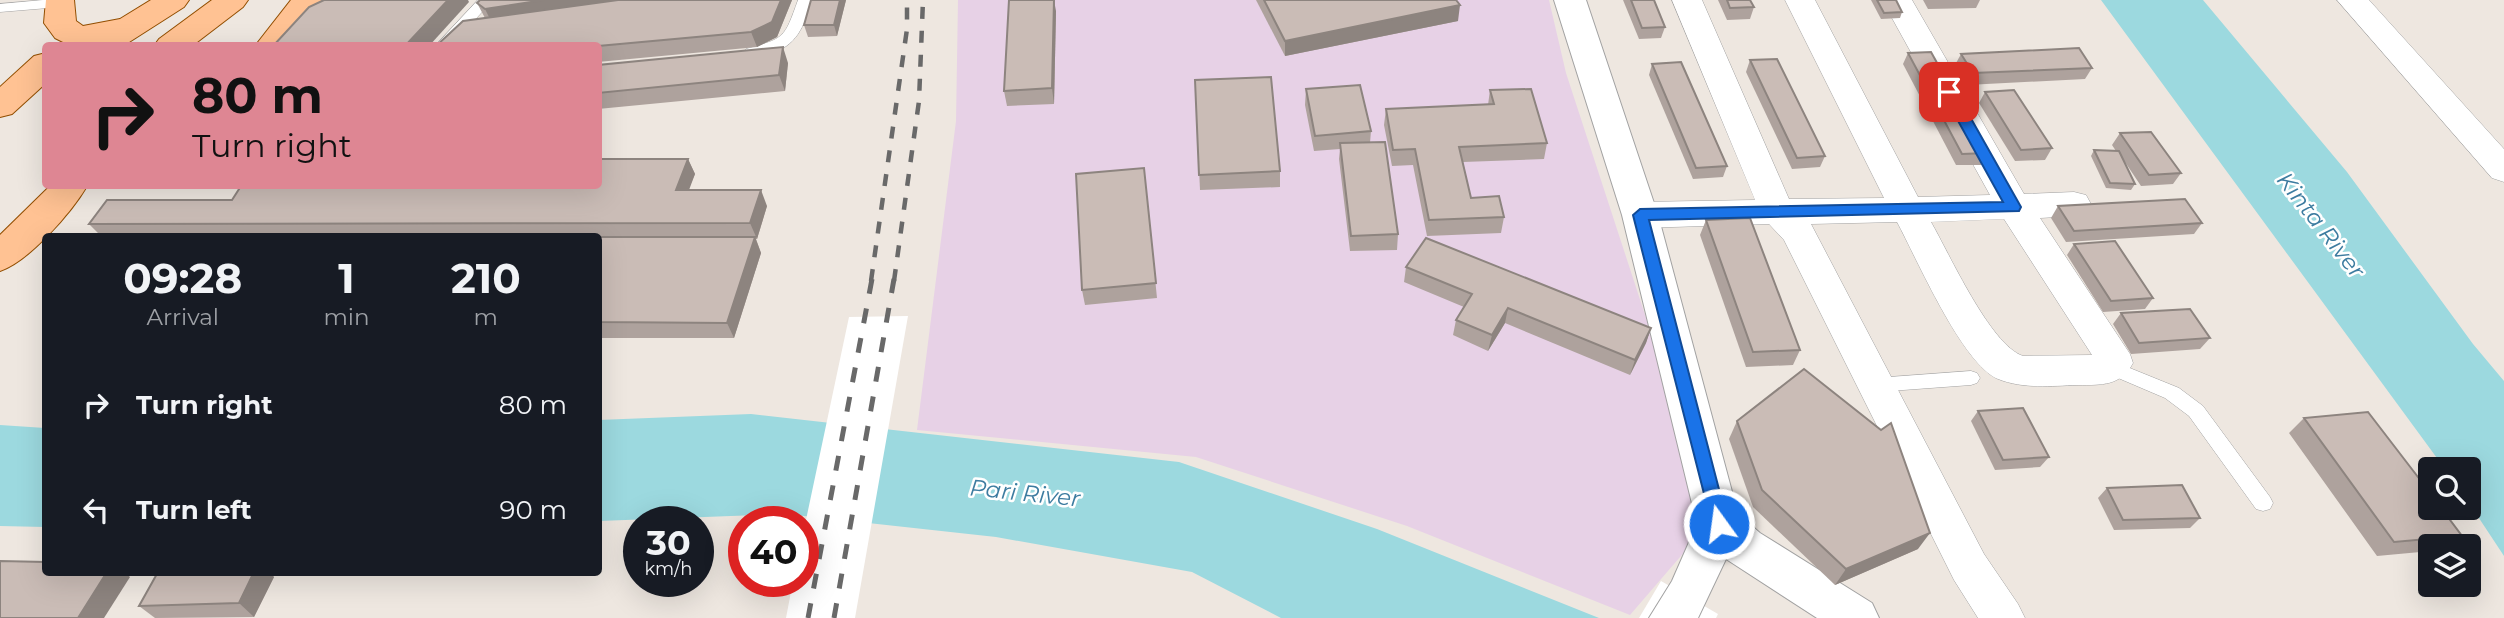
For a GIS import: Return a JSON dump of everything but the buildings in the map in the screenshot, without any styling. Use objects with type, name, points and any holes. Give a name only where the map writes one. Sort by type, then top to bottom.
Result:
[{"type":"main road","points":[[105,42],[173,0]]},
{"type":"main road","points":[[179,41],[232,0]]},
{"type":"main road","points":[[62,1],[60,23],[72,34],[89,36],[131,26]]},
{"type":"main road","points":[[48,42],[43,23],[62,1]]},
{"type":"main road","points":[[266,42],[298,17]]},
{"type":"main road","points":[[0,106],[42,68]]},
{"type":"main road","points":[[0,106],[42,81]]},
{"type":"main road","points":[[0,257],[43,189]]},
{"type":"main road","points":[[0,257],[53,206],[67,189]]},
{"type":"street","points":[[1570,0],[1640,215],[1719,524],[1744,547],[1856,618]]},
{"type":"street","points":[[1687,0],[1777,211],[1798,232],[1969,568],[2003,618]]},
{"type":"street","points":[[1800,0],[1908,211],[1980,342],[2001,363],[2023,371],[2105,370],[2113,363],[2111,354],[2014,207],[1897,0]]},
{"type":"street","points":[[2352,0],[2504,170]]},
{"type":"street","points":[[1640,215],[1908,211],[2074,204]]},
{"type":"street","points":[[1680,606],[1719,524]]},
{"type":"lane","points":[[0,7],[10,0]]},
{"type":"lane","points":[[446,42],[486,0]]},
{"type":"lane","points":[[736,54],[763,51],[788,42],[805,0]]},
{"type":"lane","points":[[0,7],[62,1]]},
{"type":"lane","points":[[2110,367],[2172,393],[2196,411],[2263,503]]},
{"type":"lane","points":[[1876,385],[1970,378]]},
{"type":"shaded area","points":[[958,0],[1549,0],[1566,73],[1712,520],[1630,615],[1407,526],[1196,457],[917,430],[956,121]]},
{"type":"water","name":"Kinta River","points":[[2101,0],[2203,0],[2347,172],[2473,344],[2504,381],[2504,556],[2480,520],[2481,457],[2436,457]]},
{"type":"water","name":"Pari River","points":[[751,414],[1179,462],[1377,529],[1599,618],[1281,618],[1192,572],[996,537],[819,518],[819,506],[728,506],[728,516],[714,517],[714,506],[623,506],[623,520],[602,521],[602,420]]},
{"type":"water","points":[[0,425],[42,428],[42,527],[0,526]]},
{"type":"pier","points":[[908,316],[855,618],[786,618],[790,597],[819,597],[819,506],[809,506],[849,317]]},
{"type":"pier","points":[[1661,581],[1718,614],[1716,618],[1639,618]]},
{"type":"railway","points":[[871,281],[907,29],[907,0]]},
{"type":"railway","points":[[894,281],[919,101],[923,0]]},
{"type":"railway","points":[[808,618],[872,279]]},
{"type":"railway","points":[[834,618],[894,279]]},
{"type":"route","points":[[1719,524],[1640,215],[2014,207],[1949,92]]}]
